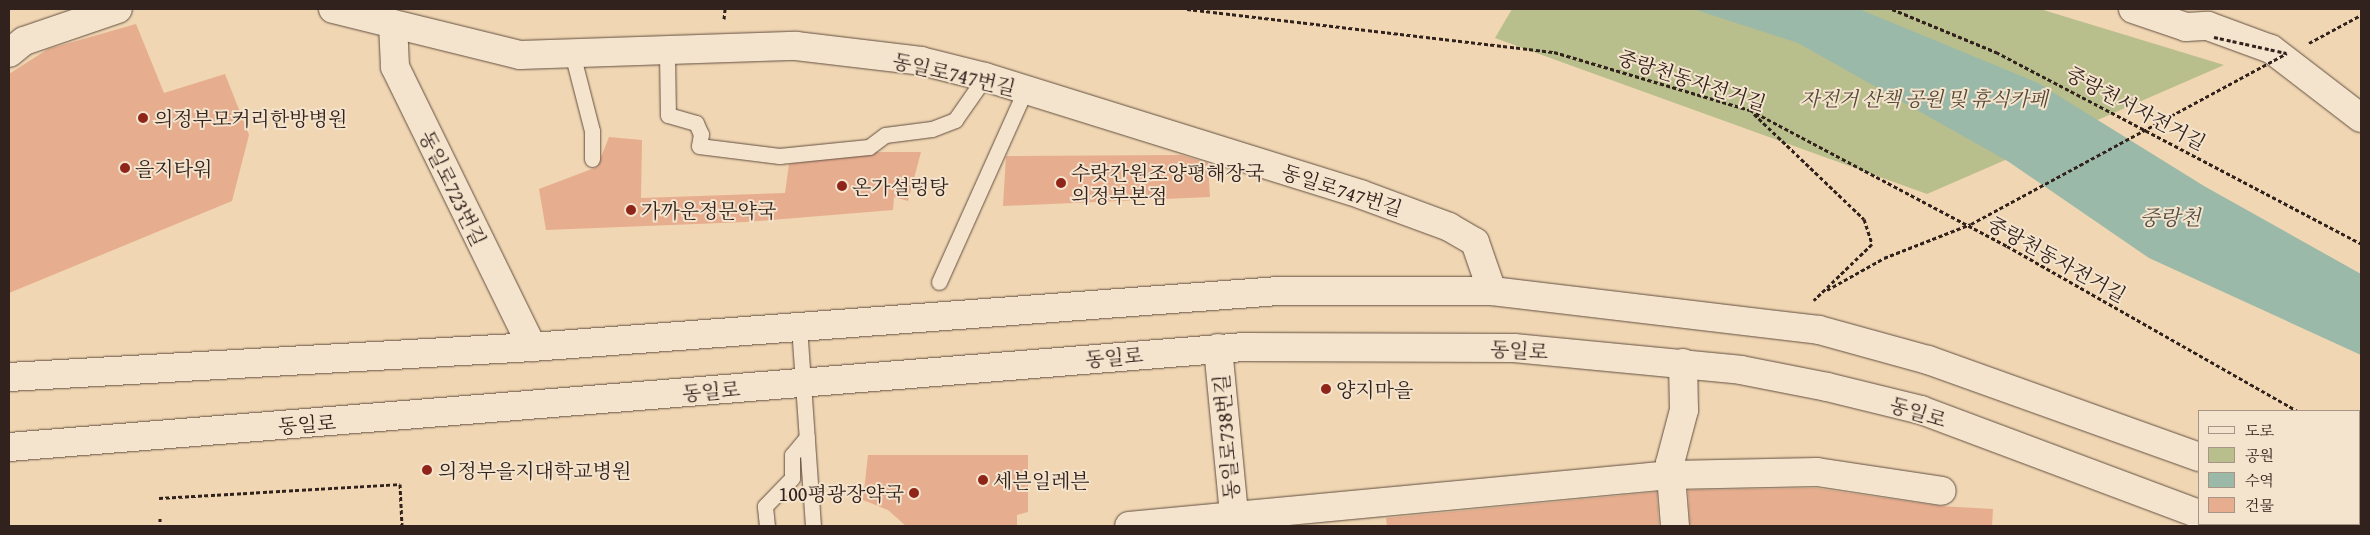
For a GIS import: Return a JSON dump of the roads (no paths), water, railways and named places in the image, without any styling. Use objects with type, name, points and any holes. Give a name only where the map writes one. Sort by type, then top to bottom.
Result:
[{"type":"street","points":[[9,53],[32,38],[118,9]]},
{"type":"street","name":"동일로747번길","points":[[333,9],[520,55],[667,52],[796,46],[921,61],[985,77],[1360,194],[1449,227],[1475,242],[1492,291]]},
{"type":"street","points":[[2133,9],[2186,27],[2208,26],[2271,49],[2361,118]]},
{"type":"street","name":"동일로723번길","points":[[393,24],[395,67],[532,347]]},
{"type":"street","points":[[9,377],[532,347],[1279,292],[1492,291],[1819,330],[1928,360],[2198,457]]},
{"type":"street","name":"동일로","points":[[9,447],[1218,348],[1370,344],[1514,348],[1740,370],[1921,410],[2198,514]]},
{"type":"street","name":"동일로738번길","points":[[1218,348],[1234,521]]},
{"type":"street","points":[[1675,526],[1671,475],[1676,428],[1684,410],[1683,363]]},
{"type":"street","points":[[1129,526],[1234,521],[1671,475],[1817,472],[1942,491]]},
{"type":"lane","points":[[667,52],[668,115],[696,123],[701,134],[699,146],[779,156],[869,147],[885,135],[932,129],[955,120],[985,77]]},
{"type":"lane","points":[[572,53],[592,131],[592,159]]},
{"type":"lane","points":[[939,282],[1025,91]]},
{"type":"lane","points":[[799,326],[813,526]]},
{"type":"lane","points":[[767,526],[765,506],[792,478],[792,455],[807,437]]},
{"type":"water","name":"중랑천","points":[[1693,9],[1859,9],[2038,83],[2204,186],[2361,274],[2361,355],[2149,258],[2009,162],[1798,43]]},
{"type":"place","name":"의정부모커리한방병원","points":[[143,118]]},
{"type":"place","name":"을지타워","points":[[125,168]]},
{"type":"place","name":"수랏간원조양평해장국 의정부본점","points":[[1061,183]]},
{"type":"place","name":"온가설렁탕","points":[[842,186]]},
{"type":"place","name":"가까운정문약국","points":[[631,210]]},
{"type":"place","name":"양지마을","points":[[1326,389]]},
{"type":"place","name":"의정부을지대학교병원","points":[[427,470]]},
{"type":"place","name":"세븐일레븐","points":[[983,480]]},
{"type":"place","name":"100평광장약국","points":[[914,493]]},
{"type":"park label","name":"자전거 산책 공원 및 휴식카페","points":[[1924,98]]}]
